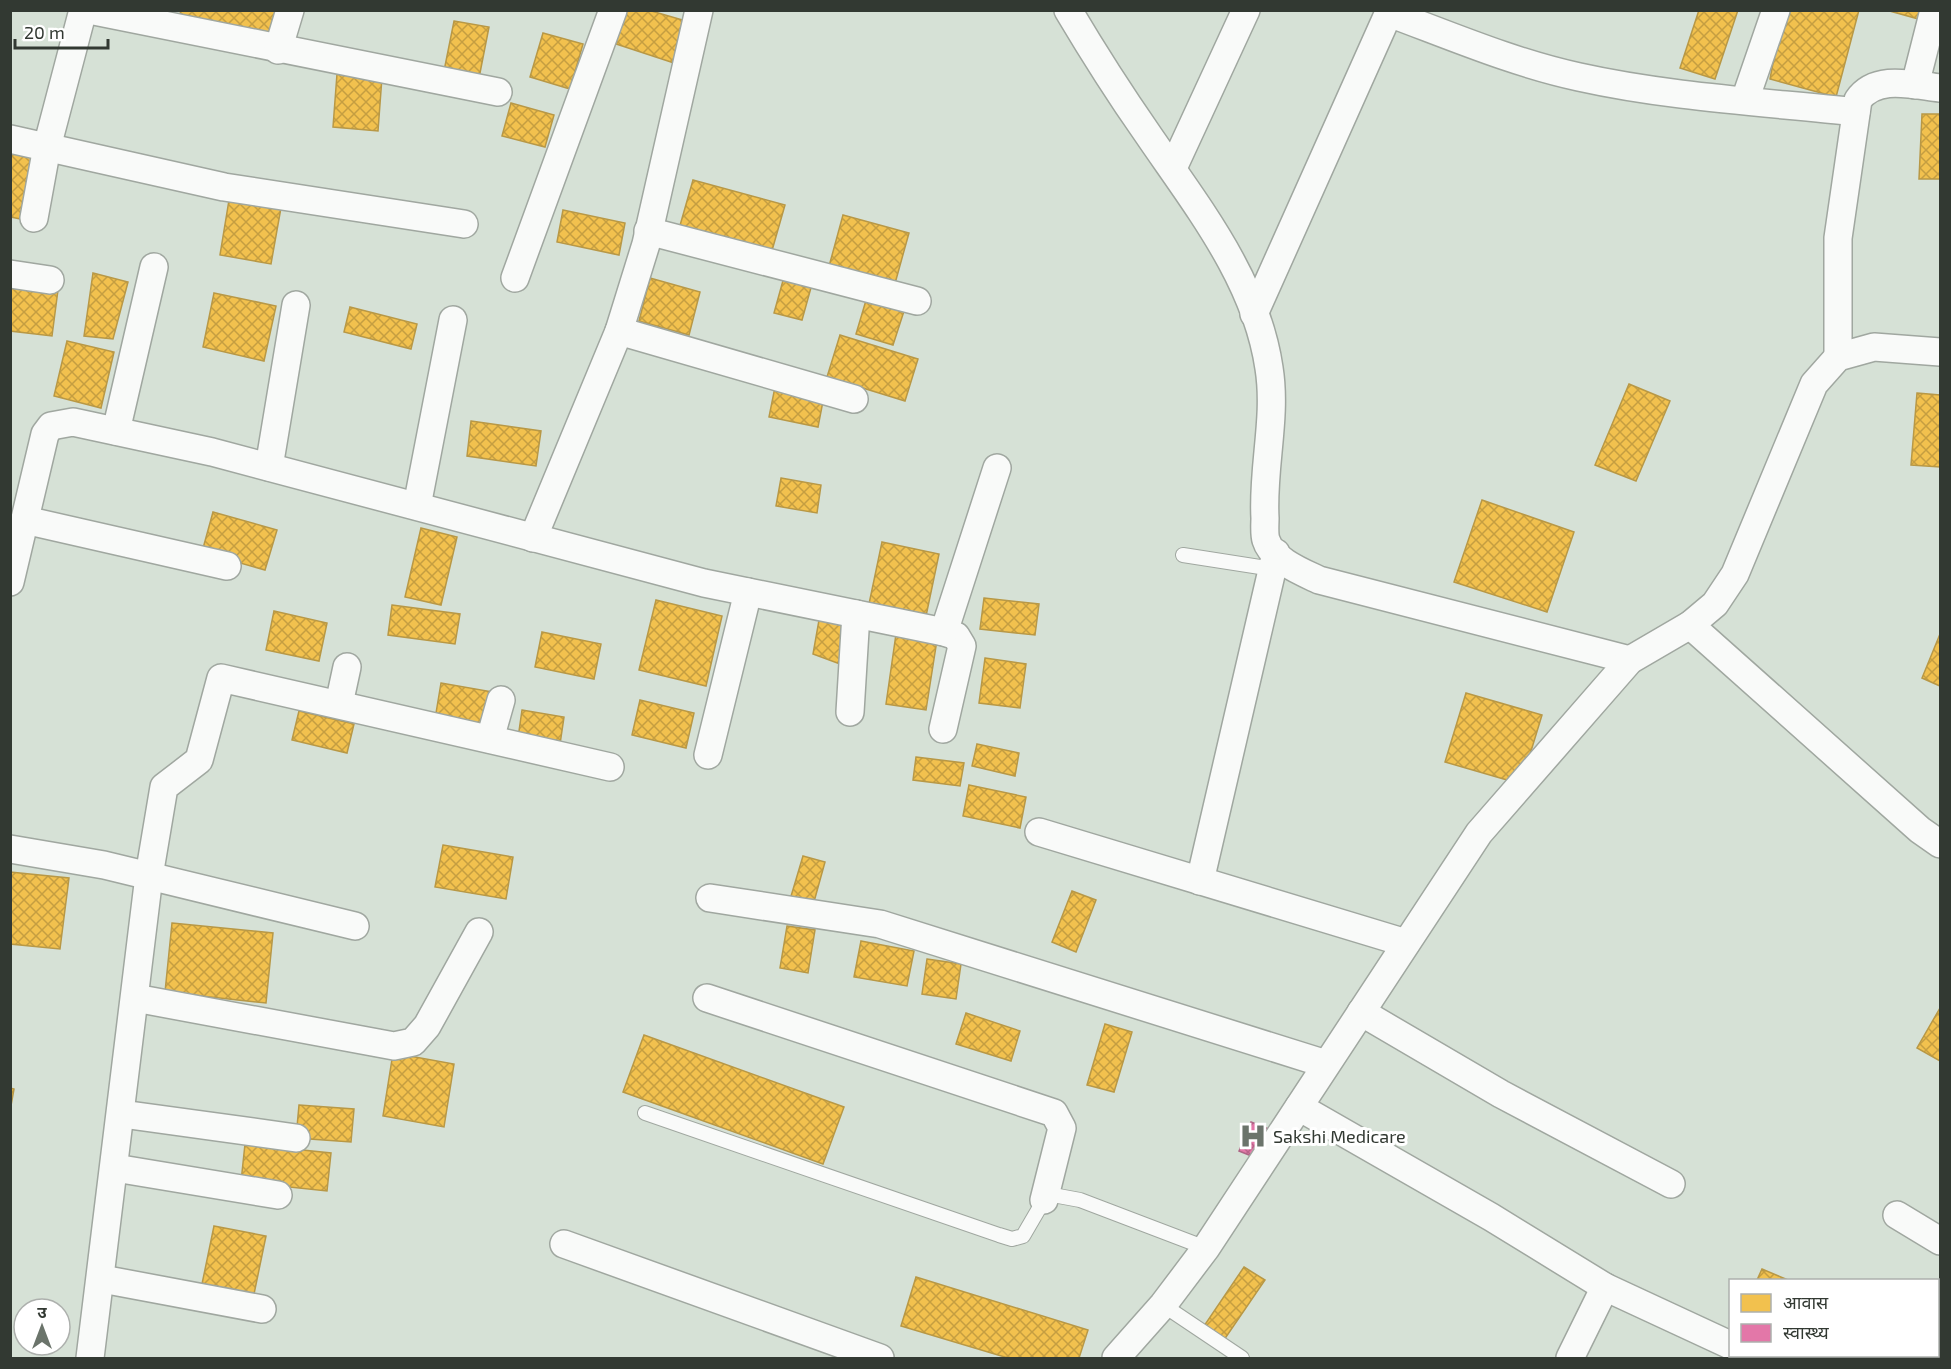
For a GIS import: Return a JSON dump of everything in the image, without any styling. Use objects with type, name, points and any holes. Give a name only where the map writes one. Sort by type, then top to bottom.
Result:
[{"type":"street","points":[[34,218],[47,147],[83,10]]},
{"type":"street","points":[[89,10],[278,50],[498,92]]},
{"type":"street","points":[[278,50],[290,10]]},
{"type":"street","points":[[515,278],[613,10]]},
{"type":"street","points":[[533,538],[619,331],[648,231],[699,10]]},
{"type":"street","points":[[1068,10],[1226,251],[1254,314],[1269,368],[1271,428],[1264,500],[1266,541],[1274,561],[1200,881]]},
{"type":"street","points":[[1173,168],[1246,10]]},
{"type":"street","points":[[1745,100],[1776,10]]},
{"type":"street","points":[[1838,357],[1838,238],[1858,100],[1865,89],[1877,84],[1928,87],[1934,10]]},
{"type":"street","points":[[1254,314],[1389,12],[1519,60],[1579,77],[1745,100],[1856,112]]},
{"type":"street","points":[[10,140],[224,187],[464,224]]},
{"type":"street","points":[[648,231],[917,301]]},
{"type":"street","points":[[116,431],[154,267]]},
{"type":"street","points":[[10,274],[50,280]]},
{"type":"street","points":[[269,467],[296,305]]},
{"type":"street","points":[[417,506],[453,320]]},
{"type":"street","points":[[619,331],[854,399]]},
{"type":"street","points":[[1116,1359],[1164,1305],[1206,1248],[1479,833],[1629,660],[1690,625],[1715,604],[1735,574],[1814,384],[1838,357],[1874,347],[1941,352]]},
{"type":"street","points":[[10,582],[45,434],[51,426],[73,422],[269,467],[533,538],[748,592],[956,636],[962,646],[943,729]]},
{"type":"street","points":[[944,632],[998,468]]},
{"type":"street","points":[[25,520],[226,566]]},
{"type":"street","points":[[1274,561],[1319,580],[1629,660]]},
{"type":"street","points":[[708,755],[748,592]]},
{"type":"street","points":[[850,712],[856,614]]},
{"type":"street","points":[[1690,625],[1920,830],[1941,844]]},
{"type":"street","points":[[339,704],[347,667]]},
{"type":"street","points":[[90,1359],[102,1280],[149,876],[164,787],[200,760],[221,678],[610,767]]},
{"type":"street","points":[[490,739],[501,700]]},
{"type":"street","points":[[1039,832],[1406,943]]},
{"type":"street","points":[[10,849],[104,865],[355,926]]},
{"type":"street","points":[[710,898],[880,924],[1326,1064]]},
{"type":"street","points":[[135,998],[394,1046],[413,1042],[427,1026],[479,932]]},
{"type":"street","points":[[707,998],[1054,1113],[1062,1128],[1044,1200]]},
{"type":"street","points":[[1361,1012],[1501,1094],[1671,1184]]},
{"type":"street","points":[[1299,1107],[1491,1216],[1605,1287],[1729,1344]]},
{"type":"street","points":[[122,1114],[296,1138]]},
{"type":"street","points":[[115,1168],[278,1195]]},
{"type":"street","points":[[1897,1215],[1941,1241]]},
{"type":"street","points":[[564,1244],[880,1359]]},
{"type":"street","points":[[102,1280],[262,1309]]},
{"type":"street","points":[[1570,1359],[1605,1287]]},
{"type":"lane","points":[[1183,555],[1274,561]]},
{"type":"lane","points":[[645,1113],[1012,1239],[1023,1236],[1044,1200],[1053,1195],[1080,1200],[1206,1248]]},
{"type":"lane","points":[[1164,1305],[1242,1359]]},
{"type":"building: आवास","points":[[181,10],[277,10],[272,35],[179,18]]},
{"type":"building: आवास","points":[[619,10],[648,10],[686,21],[674,63],[610,42]]},
{"type":"building: आवास","points":[[1699,10],[1738,10],[1715,79],[1680,68]]},
{"type":"building: आवास","points":[[1783,10],[1859,10],[1836,97],[1770,79]]},
{"type":"building: आवास","points":[[1886,10],[1925,10],[1922,20]]},
{"type":"building: आवास","points":[[454,21],[489,27],[479,78],[444,71]]},
{"type":"building: आवास","points":[[543,33],[583,44],[570,89],[530,77]]},
{"type":"building: आवास","points":[[337,74],[382,77],[378,131],[333,127]]},
{"type":"building: आवास","points":[[511,103],[554,115],[545,147],[502,136]]},
{"type":"building: आवास","points":[[1922,114],[1940,114],[1940,179],[1919,179]]},
{"type":"building: आवास","points":[[10,151],[37,156],[26,220],[10,217]]},
{"type":"building: आवास","points":[[693,180],[785,205],[771,254],[679,229]]},
{"type":"building: आवास","points":[[230,194],[282,202],[271,264],[220,255]]},
{"type":"building: आवास","points":[[563,210],[625,223],[619,255],[557,242]]},
{"type":"building: आवास","points":[[843,215],[909,233],[894,287],[828,270]]},
{"type":"building: आवास","points":[[93,273],[128,282],[113,339],[84,336]]},
{"type":"building: आवास","points":[[784,277],[812,284],[802,320],[774,313]]},
{"type":"building: आवास","points":[[650,278],[700,292],[689,335],[639,321]]},
{"type":"building: आवास","points":[[10,287],[58,290],[52,336],[10,331]]},
{"type":"building: आवास","points":[[214,293],[276,306],[264,361],[203,347]]},
{"type":"building: आवास","points":[[867,297],[905,308],[893,345],[856,334]]},
{"type":"building: आवास","points":[[350,307],[417,324],[411,349],[344,332]]},
{"type":"building: आवास","points":[[840,335],[918,359],[905,401],[827,377]]},
{"type":"building: आवास","points":[[67,341],[114,352],[101,408],[54,396]]},
{"type":"building: आवास","points":[[1629,384],[1670,401],[1636,481],[1595,465]]},
{"type":"building: आवास","points":[[775,387],[824,396],[818,427],[769,417]]},
{"type":"building: आवास","points":[[1917,393],[1940,395],[1940,467],[1911,465]]},
{"type":"building: आवास","points":[[471,421],[541,431],[536,466],[467,456]]},
{"type":"building: आवास","points":[[781,478],[821,485],[817,513],[776,506]]},
{"type":"building: आवास","points":[[1482,500],[1574,532],[1547,612],[1454,582]]},
{"type":"building: आवास","points":[[213,512],[277,530],[265,570],[202,552]]},
{"type":"building: आवास","points":[[421,528],[457,537],[441,605],[405,597]]},
{"type":"building: आवास","points":[[882,542],[939,554],[926,616],[869,604]]},
{"type":"building: आवास","points":[[984,598],[1039,604],[1035,635],[980,629]]},
{"type":"building: आवास","points":[[656,600],[722,616],[706,686],[639,670]]},
{"type":"building: आवास","points":[[392,605],[460,614],[455,644],[388,635]]},
{"type":"building: आवास","points":[[274,611],[327,623],[319,661],[266,650]]},
{"type":"building: आवास","points":[[819,620],[849,625],[840,664],[813,654]]},
{"type":"building: आवास","points":[[542,632],[601,644],[594,679],[535,667]]},
{"type":"building: आवास","points":[[896,634],[937,640],[926,710],[886,704]]},
{"type":"building: आवास","points":[[1940,634],[1940,686],[1922,678]]},
{"type":"building: आवास","points":[[985,658],[1026,664],[1020,708],[979,703]]},
{"type":"building: आवास","points":[[441,683],[493,692],[487,727],[435,719]]},
{"type":"building: आवास","points":[[1466,693],[1542,715],[1521,784],[1445,762]]},
{"type":"building: आवास","points":[[640,700],[694,713],[686,748],[632,735]]},
{"type":"building: आवास","points":[[522,710],[564,717],[559,751],[517,745]]},
{"type":"building: आवास","points":[[299,711],[354,724],[347,753],[292,740]]},
{"type":"building: आवास","points":[[977,744],[1019,753],[1015,776],[972,766]]},
{"type":"building: आवास","points":[[916,757],[964,763],[960,786],[913,780]]},
{"type":"building: आवास","points":[[969,785],[1026,797],[1020,828],[963,816]]},
{"type":"building: आवास","points":[[443,845],[513,857],[506,899],[435,887]]},
{"type":"building: आवास","points":[[803,856],[825,862],[812,909],[789,903]]},
{"type":"building: आवास","points":[[10,872],[69,878],[60,949],[10,944]]},
{"type":"building: आवास","points":[[1072,891],[1096,900],[1076,952],[1052,942]]},
{"type":"building: आवास","points":[[172,923],[273,933],[266,1003],[165,992]]},
{"type":"building: आवास","points":[[787,926],[815,930],[808,973],[780,968]]},
{"type":"building: आवास","points":[[861,941],[914,951],[907,986],[854,977]]},
{"type":"building: आवास","points":[[927,959],[961,964],[956,999],[922,994]]},
{"type":"building: आवास","points":[[1940,1008],[1940,1061],[1917,1048]]},
{"type":"building: आवास","points":[[966,1013],[1020,1031],[1011,1061],[956,1044]]},
{"type":"building: आवास","points":[[1105,1024],[1132,1032],[1114,1092],[1087,1085]]},
{"type":"building: आवास","points":[[644,1035],[844,1107],[823,1164],[623,1092]]},
{"type":"building: आवास","points":[[393,1053],[454,1064],[444,1127],[383,1116]]},
{"type":"building: आवास","points":[[10,1088],[14,1089],[10,1111]]},
{"type":"building: आवास","points":[[299,1105],[354,1109],[351,1142],[296,1138]]},
{"type":"building: आवास","points":[[245,1144],[331,1153],[327,1191],[241,1182]]},
{"type":"building: आवास","points":[[214,1226],[266,1236],[254,1294],[202,1284]]},
{"type":"building: आवास","points":[[1244,1267],[1265,1280],[1224,1340],[1204,1326]]},
{"type":"building: आवास","points":[[1762,1269],[1786,1279],[1757,1279]]},
{"type":"building: आवास","points":[[916,1277],[1088,1330],[1079,1358],[1008,1358],[901,1326]]},
{"type":"building: स्वास्थ्य","points":[[1251,1122],[1271,1130],[1259,1159],[1239,1151]]},
{"type":"place","name":"Sakshi Medicare","points":[[1253,1136]]}]
